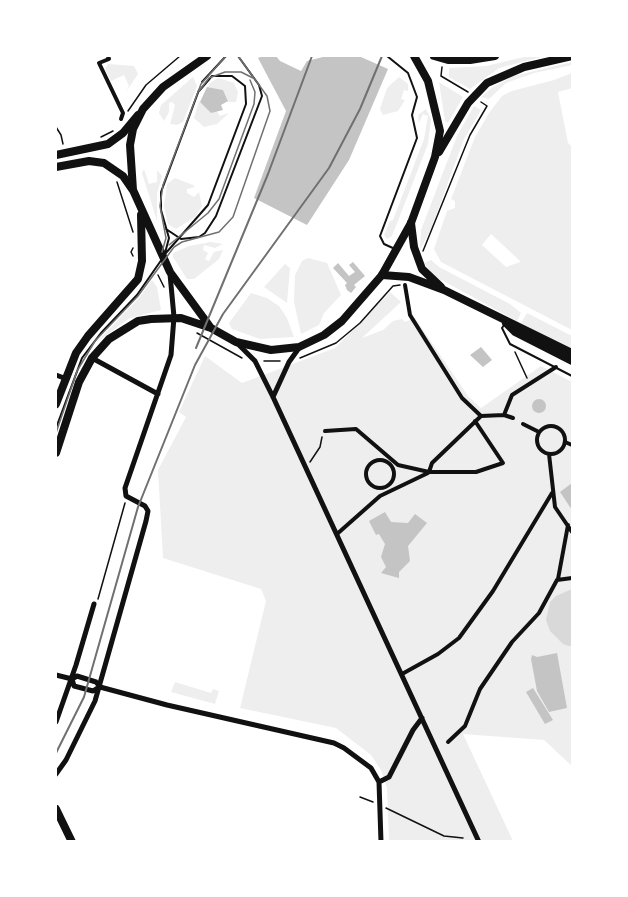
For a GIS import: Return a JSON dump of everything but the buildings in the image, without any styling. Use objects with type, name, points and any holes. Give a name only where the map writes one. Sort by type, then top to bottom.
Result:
[{"type":"main road","points":[[56,155],[108,144],[123,133],[163,87],[205,56]]},
{"type":"main road","points":[[56,453],[79,382],[92,358],[109,339],[138,321],[174,317],[211,328],[236,342],[258,349],[299,347],[324,335],[342,321],[382,275],[398,250],[411,223],[435,157],[440,131],[436,108],[428,81],[414,56]]},
{"type":"main road","points":[[434,56],[448,60],[470,60],[495,56]]},
{"type":"main road","points":[[435,157],[468,103],[487,82],[524,67],[573,56]]},
{"type":"main road","points":[[133,190],[130,145],[133,129],[143,109]]},
{"type":"main road","points":[[56,167],[89,161],[104,163],[123,176],[133,190],[170,272],[211,328]]},
{"type":"main road","points":[[56,405],[60,376],[88,336],[138,279],[142,261],[138,237],[142,211]]},
{"type":"main road","points":[[411,223],[422,269],[444,290]]},
{"type":"main road","points":[[382,275],[409,277],[444,290],[505,322],[573,353]]},
{"type":"main road","points":[[505,322],[515,332],[573,361]]},
{"type":"main road","points":[[56,809],[72,842]]},
{"type":"street","points":[[108,56],[109,59],[99,63],[123,113],[121,119]]},
{"type":"street","points":[[56,774],[82,731],[100,687],[148,511],[145,506],[126,496],[125,488],[171,355],[174,317],[170,272]]},
{"type":"street","points":[[405,285],[410,315],[462,398],[481,416]]},
{"type":"street","points":[[236,342],[255,361],[273,396],[479,842]]},
{"type":"street","points":[[273,396],[289,362],[299,347]]},
{"type":"street","points":[[92,358],[158,394]]},
{"type":"street","points":[[504,415],[512,396],[556,367]]},
{"type":"street","points":[[337,534],[352,518],[388,491],[429,472],[432,463],[481,416],[504,415],[513,418]]},
{"type":"street","points":[[325,431],[356,429],[392,463],[393,478],[386,486],[379,488],[370,484],[366,471],[375,460],[384,460],[392,463],[398,465],[429,472],[476,472],[503,464],[475,421]]},
{"type":"street","points":[[523,424],[539,432]]},
{"type":"street","points":[[549,454],[557,453],[565,442],[564,434],[554,426],[546,426],[539,432],[538,445],[549,454],[555,507],[573,532]]},
{"type":"street","points":[[565,442],[573,445]]},
{"type":"street","points":[[386,486],[388,491]]},
{"type":"street","points":[[402,674],[438,654],[459,638],[493,591],[552,493]]},
{"type":"street","points":[[448,742],[465,726],[480,689],[512,642],[539,613],[549,595],[557,580],[568,525]]},
{"type":"street","points":[[557,580],[573,578]]},
{"type":"street","points":[[56,722],[72,679],[94,604]]},
{"type":"street","points":[[56,675],[72,679],[77,676],[96,682],[100,687],[212,717],[334,743],[371,768],[379,782],[381,842]]},
{"type":"street","points":[[72,679],[74,686],[93,691],[100,687]]},
{"type":"street","points":[[379,782],[389,777],[413,730],[422,718]]},
{"type":"lane","points":[[162,258],[169,241],[161,210],[161,192],[199,90],[205,79],[226,56]]},
{"type":"lane","points":[[166,229],[179,239],[199,237],[211,225],[261,102],[259,85],[238,56]]},
{"type":"lane","points":[[286,56],[298,56]]},
{"type":"lane","points":[[387,56],[408,73],[417,97],[412,116],[417,138],[381,236],[384,244],[398,250]]},
{"type":"lane","points":[[56,428],[82,358],[100,333],[137,295],[162,258],[210,202],[248,97],[241,82],[225,74],[209,78],[199,90]]},
{"type":"lane","points":[[505,322],[502,328],[510,344],[573,376]]},
{"type":"path","points":[[146,85],[180,56]]},
{"type":"path","points":[[441,76],[467,91]]},
{"type":"path","points":[[418,259],[470,135],[487,106],[478,99]]},
{"type":"path","points":[[56,127],[62,135],[63,145]]},
{"type":"path","points":[[118,186],[138,237]]},
{"type":"path","points":[[133,256],[131,250],[135,244]]},
{"type":"path","points":[[158,275],[164,286]]},
{"type":"path","points":[[260,361],[289,362],[336,343],[360,323],[393,286],[405,285]]},
{"type":"path","points":[[196,332],[215,345],[245,360]]},
{"type":"path","points":[[510,344],[531,384]]},
{"type":"path","points":[[315,456],[325,431]]},
{"type":"path","points":[[94,604],[101,596],[126,496]]},
{"type":"path","points":[[360,797],[444,836],[463,838]]},
{"type":"shaded area","points":[[528,56],[545,56],[499,68],[470,89],[449,77],[449,68],[486,66]]},
{"type":"shaded area","points":[[572,62],[572,65],[534,73],[506,83],[489,99],[481,97],[493,87],[514,76]]},
{"type":"shaded area","points":[[108,64],[134,66],[138,74],[126,92],[129,86],[124,75],[111,81],[105,69]]},
{"type":"shaded area","points":[[572,73],[572,88],[558,92],[568,143],[572,147],[572,330],[441,262],[434,249],[447,211],[455,208],[455,201],[451,199],[475,137],[489,113],[502,96],[512,91]],"holes":[[[491,234],[520,261],[506,267],[482,245]]]},
{"type":"shaded area","points":[[193,77],[197,86],[183,122],[177,125],[170,124],[175,105],[172,102],[169,103],[169,112],[164,121],[159,113],[161,105]]},
{"type":"shaded area","points":[[399,77],[408,84],[408,91],[404,90],[401,99],[405,100],[398,111],[383,115],[380,109],[387,88]]},
{"type":"shaded area","points":[[218,78],[234,83],[238,92],[236,102],[225,102],[228,100],[223,90],[208,87]]},
{"type":"shaded area","points":[[439,82],[463,97],[448,123],[445,121]]},
{"type":"shaded area","points":[[199,101],[211,113],[216,110],[220,116],[229,113],[217,124],[204,127],[194,118]]},
{"type":"shaded area","points":[[474,106],[481,110],[464,139],[431,229],[420,250],[421,230],[457,136]]},
{"type":"shaded area","points":[[426,109],[431,119],[428,144],[392,236],[387,239],[384,235],[390,221],[393,220],[424,139],[428,116],[423,114],[419,123],[418,115]]},
{"type":"shaded area","points":[[144,169],[149,184],[157,182],[157,170],[162,176],[157,194],[157,221],[142,173]]},
{"type":"shaded area","points":[[175,178],[195,187],[187,189],[187,193],[194,197],[199,192],[202,206],[195,217],[176,229],[168,224],[164,206],[167,184]]},
{"type":"shaded area","points":[[211,242],[223,244],[215,248],[204,245],[203,250],[208,253],[205,259],[209,261],[214,252],[223,250],[219,259],[194,279],[187,279],[173,257],[173,253],[189,246]]},
{"type":"shaded area","points":[[308,258],[327,263],[341,295],[324,313],[319,325],[301,334],[294,302],[295,275],[302,261]]},
{"type":"shaded area","points":[[431,260],[439,267],[510,304],[521,313],[517,321],[434,276],[424,263]]},
{"type":"shaded area","points":[[285,264],[290,268],[287,303],[264,287]]},
{"type":"shaded area","points":[[152,280],[157,287],[161,310],[130,318],[98,341],[139,298]]},
{"type":"shaded area","points":[[390,292],[401,302],[362,338],[383,330],[393,321],[402,319],[405,322],[415,318],[468,396],[481,408],[541,366],[572,382],[572,766],[544,740],[463,734],[513,841],[389,841],[387,788],[381,770],[371,755],[336,728],[240,708],[266,601],[261,589],[163,558],[158,470],[186,417],[179,412],[205,356],[242,383],[335,348]]},
{"type":"shaded area","points":[[251,293],[267,298],[279,306],[287,318],[294,337],[260,339],[232,329],[229,323]]},
{"type":"shaded area","points":[[527,313],[572,336],[572,350],[521,323]]},
{"type":"shaded area","points":[[572,589],[572,646],[569,646],[563,644],[550,631],[546,620],[550,602],[556,596]]},
{"type":"shaded area","points":[[175,682],[211,693],[213,689],[219,691],[215,704],[171,692]]},
{"type":"tram line","points":[[162,252],[166,238],[160,206],[163,185],[201,84],[226,56]]},
{"type":"tram line","points":[[56,433],[77,371],[95,341],[138,296],[174,247],[182,242],[219,232],[233,217],[270,111],[267,96],[238,56]]},
{"type":"tram line","points":[[199,91],[209,78],[225,72],[241,72],[253,78]]},
{"type":"tram line","points":[[169,245],[208,213],[219,199],[254,104],[255,92],[250,80]]},
{"type":"railway","points":[[196,348],[268,174],[312,56]]},
{"type":"railway","points":[[56,753],[84,697],[138,507],[195,365],[223,314],[329,168],[360,109],[382,56]]}]
